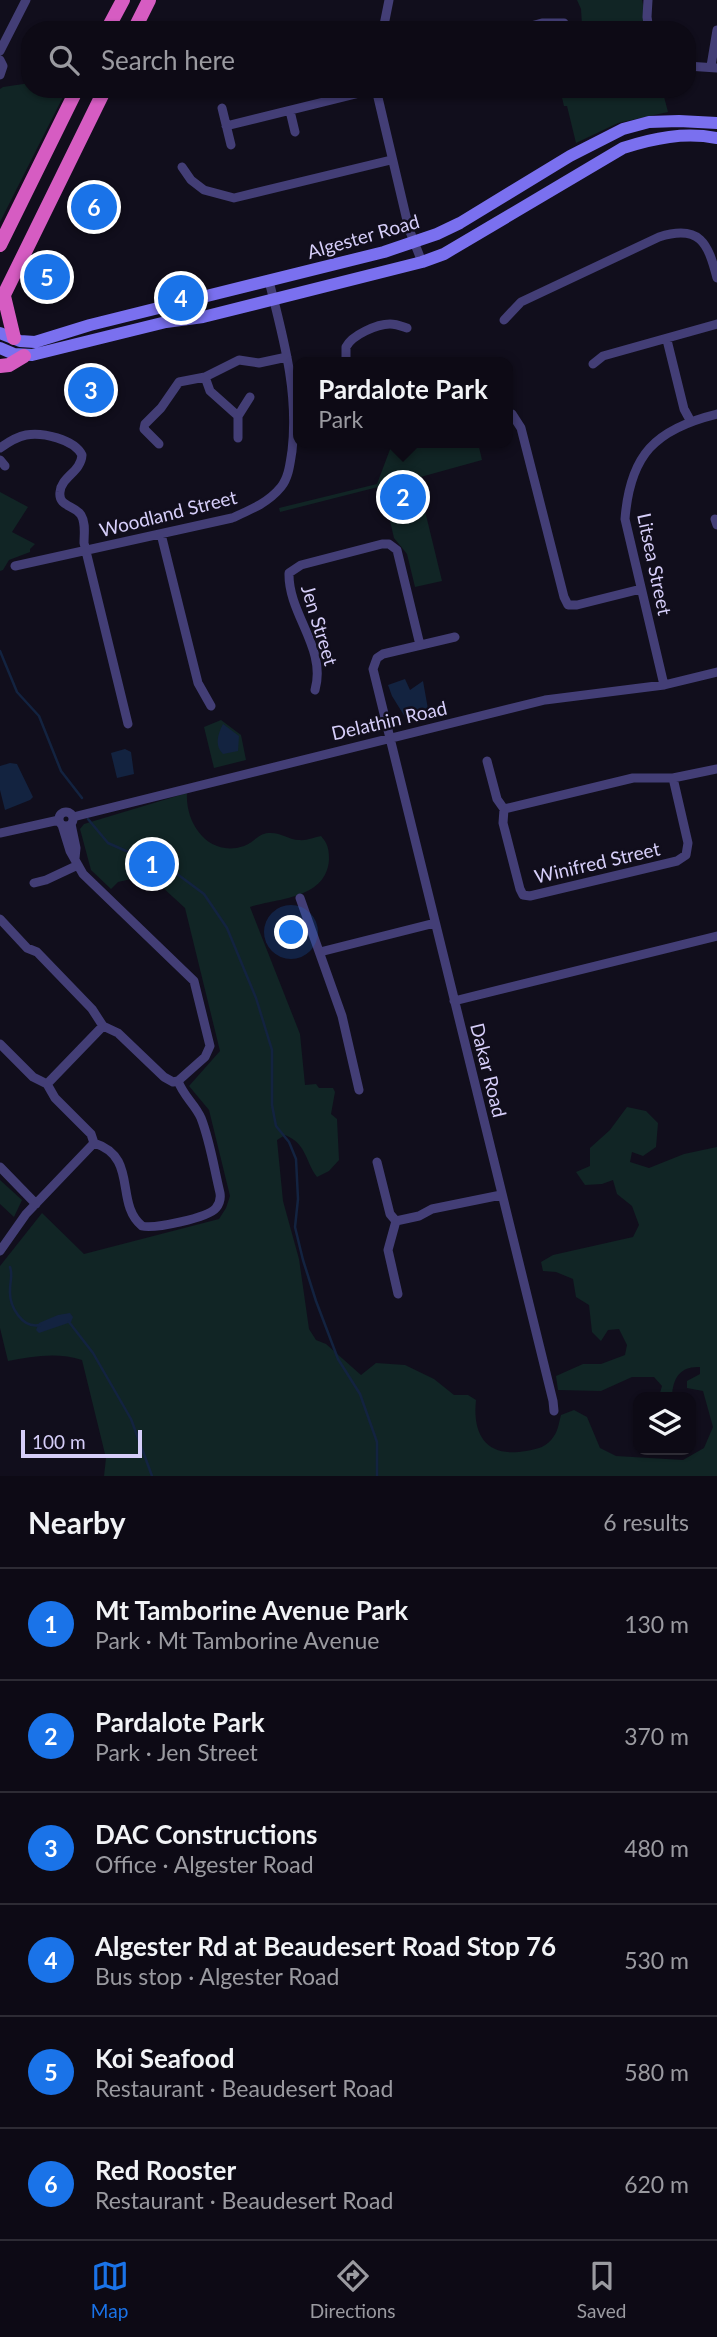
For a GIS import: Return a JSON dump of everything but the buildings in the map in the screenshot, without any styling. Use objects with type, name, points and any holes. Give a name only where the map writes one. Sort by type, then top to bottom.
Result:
[{"type":"highway","points":[[112,21],[123,0]]},
{"type":"highway","points":[[138,21],[149,0]]},
{"type":"highway","points":[[0,245],[73,98]]},
{"type":"highway","points":[[7,336],[2,300],[101,98]]},
{"type":"highway","points":[[0,366],[9,365],[24,356]]},
{"type":"main road","name":"Algester Road","points":[[7,336],[35,342],[90,325],[413,243],[460,223],[570,156],[622,129],[649,122],[717,123]]},
{"type":"main road","name":"Algester Road","points":[[24,356],[166,322],[203,317],[422,262],[444,254],[623,148],[651,139],[679,135],[717,138]]},
{"type":"main road","points":[[0,348],[24,356]]},
{"type":"street","points":[[0,51],[26,0]]},
{"type":"street","points":[[385,21],[389,0]]},
{"type":"street","points":[[648,0],[648,21]]},
{"type":"street","points":[[696,66],[714,67],[717,30]]},
{"type":"street","points":[[0,60],[3,66],[0,75]]},
{"type":"street","points":[[226,126],[341,98]]},
{"type":"street","points":[[378,98],[413,243],[422,262]]},
{"type":"street","points":[[222,108],[231,145]]},
{"type":"street","points":[[290,111],[295,132]]},
{"type":"street","points":[[182,167],[191,180],[204,190],[234,198],[391,160]]},
{"type":"street","points":[[504,320],[521,302],[674,232],[687,233],[700,239],[710,251],[717,278]]},
{"type":"street","name":"Woodland Street","points":[[269,281],[293,379]]},
{"type":"street","points":[[346,357],[346,347],[354,337],[386,324],[394,323],[407,328]]},
{"type":"street","points":[[593,363],[603,356],[717,324]]},
{"type":"street","points":[[667,340],[684,409],[690,421]]},
{"type":"street","points":[[159,444],[144,429],[145,424],[161,408],[179,382],[205,377],[239,360],[259,363],[287,357]]},
{"type":"street","points":[[205,377],[209,391],[238,416]]},
{"type":"street","points":[[238,438],[238,416],[250,397]]},
{"type":"street","name":"Litsea Street","points":[[664,685],[625,519],[626,497],[643,456],[656,441],[674,427],[717,414]]},
{"type":"street","points":[[513,416],[521,428],[568,605],[640,589]]},
{"type":"street","points":[[0,448],[16,439],[38,435],[72,443],[82,455],[81,464],[60,492],[63,504],[76,509],[84,522],[86,552],[128,724]]},
{"type":"street","name":"Woodland Street","points":[[15,566],[232,518],[267,500],[283,484],[293,446]]},
{"type":"street","points":[[161,534],[198,683],[211,706]]},
{"type":"street","name":"Jen Street","points":[[315,690],[318,680],[314,653],[307,631],[296,611],[289,583],[289,573],[293,568],[382,544],[393,547],[397,550],[421,645]]},
{"type":"street","points":[[421,645],[455,637]]},
{"type":"street","name":"Dakar Road","points":[[421,645],[383,654],[374,663],[373,669],[554,1410]]},
{"type":"street","name":"Delathin Road","points":[[0,833],[66,822],[390,737],[545,700],[664,685],[717,672]]},
{"type":"street","points":[[487,761],[497,799],[504,809],[632,778],[673,778],[717,769]]},
{"type":"street","name":"Winifred Street","points":[[504,809],[503,823],[520,889],[523,895],[530,895],[677,861],[686,855],[688,843],[673,778]]},
{"type":"street","points":[[0,919],[92,1009],[103,1026],[118,1033],[164,1077],[173,1082],[178,1081],[205,1057],[210,1046],[195,985],[90,881],[76,862],[66,841],[66,822]]},
{"type":"street","points":[[34,883],[57,876],[76,862]]},
{"type":"street","points":[[300,898],[342,1016],[359,1090]]},
{"type":"street","points":[[320,952],[435,923]]},
{"type":"street","points":[[454,1001],[717,936]]},
{"type":"street","points":[[47,1084],[103,1026]]},
{"type":"street","points":[[0,1044],[33,1077],[47,1084],[55,1098],[91,1134],[91,1147]]},
{"type":"street","points":[[0,1251],[36,1204],[91,1147],[103,1146],[115,1156],[120,1165],[133,1216],[142,1226],[157,1227],[214,1210],[219,1203],[220,1193],[202,1120],[183,1094],[178,1081]]},
{"type":"street","points":[[377,1163],[390,1214],[397,1221]]},
{"type":"street","points":[[0,1167],[36,1204]]},
{"type":"street","points":[[397,1221],[419,1216],[432,1209],[501,1195]]},
{"type":"street","points":[[397,1221],[388,1250],[398,1294]]},
{"type":"green space","points":[[577,0],[642,0],[647,21],[582,21]]},
{"type":"green space","points":[[21,84],[21,98],[62,98],[0,222],[0,89]]},
{"type":"green space","points":[[562,98],[664,98],[668,112],[618,123],[576,143],[567,106],[564,106]]},
{"type":"green space","points":[[390,448],[414,451],[415,448],[479,448],[482,460],[417,478],[442,581],[415,587],[407,554],[394,538],[382,486],[280,512],[279,508],[377,484]]},
{"type":"green space","points":[[0,492],[28,507],[12,532],[35,544],[30,552],[9,560],[0,571]]},
{"type":"green space","points":[[221,720],[241,735],[246,760],[214,768],[204,727]]},
{"type":"green space","points":[[187,793],[187,805],[195,827],[210,843],[220,847],[244,846],[268,833],[299,840],[321,836],[325,842],[329,860],[326,873],[319,883],[299,895],[250,907],[300,1034],[305,1085],[316,1084],[319,1088],[333,1088],[335,1092],[331,1114],[337,1119],[339,1160],[329,1171],[317,1177],[298,1143],[285,1135],[277,1140],[283,1201],[299,1259],[309,1329],[316,1340],[326,1344],[361,1375],[376,1363],[405,1365],[434,1379],[454,1395],[468,1395],[476,1400],[475,1413],[480,1434],[492,1448],[513,1452],[545,1445],[555,1434],[561,1415],[574,1410],[587,1417],[600,1448],[616,1456],[683,1460],[696,1455],[704,1448],[713,1427],[703,1391],[687,1388],[687,1381],[700,1374],[700,1367],[687,1369],[679,1374],[673,1392],[660,1392],[662,1386],[654,1377],[632,1377],[601,1391],[558,1390],[556,1376],[583,1364],[601,1364],[625,1355],[627,1345],[619,1329],[608,1330],[601,1341],[592,1332],[589,1305],[576,1297],[573,1279],[556,1272],[543,1271],[541,1262],[553,1255],[633,1237],[639,1225],[632,1206],[617,1194],[613,1180],[585,1185],[576,1172],[590,1166],[590,1148],[610,1130],[627,1107],[646,1111],[658,1123],[656,1147],[643,1156],[632,1152],[630,1162],[649,1168],[684,1154],[717,1147],[717,1476],[104,1476],[106,1458],[82,1360],[55,1355],[8,1361],[0,1328],[0,1266],[42,1213],[84,1254],[219,1219],[230,1196],[209,1110],[189,1086],[220,1051],[185,908],[149,875],[118,882],[111,889],[91,870],[80,829],[84,824]]},
{"type":"green space","points":[[0,1180],[22,1200],[14,1217],[0,1204]]},
{"type":"water","points":[[405,679],[410,690],[423,681],[428,709],[405,717],[388,685]]},
{"type":"water","points":[[223,724],[239,736],[238,751],[223,754],[220,751],[218,739]]},
{"type":"water","points":[[125,749],[131,752],[134,774],[117,778],[111,753]]},
{"type":"water","points":[[17,764],[33,797],[5,810],[0,790],[0,766]]},
{"type":"water","points":[[70,1313],[73,1317],[71,1322],[39,1333],[36,1330],[39,1323]]},
{"type":"waterway","points":[[0,651],[17,692],[39,716],[61,771],[82,798]]},
{"type":"waterway","points":[[88,819],[108,843],[126,851],[149,856],[204,894],[227,928],[256,998],[272,1050],[272,1105],[276,1126],[289,1142],[296,1159],[298,1199],[295,1227],[303,1260],[338,1359],[360,1394],[377,1442],[377,1476]]},
{"type":"waterway","points":[[10,1267],[10,1296],[14,1309],[22,1320],[40,1325]]},
{"type":"waterway","points":[[69,1322],[93,1353],[131,1419],[152,1476]]},
{"type":"place","name":"Red Rooster","points":[[94,207]]},
{"type":"place","name":"Koi Seafood","points":[[47,277]]},
{"type":"place","name":"Algester Rd at Beaudesert Road Stop 76","points":[[181,298]]},
{"type":"place","name":"DAC Constructions","points":[[91,390]]},
{"type":"place","name":"Pardalote Park","points":[[403,497]]},
{"type":"place","name":"Mt Tamborine Avenue Park","points":[[152,864]]}]
